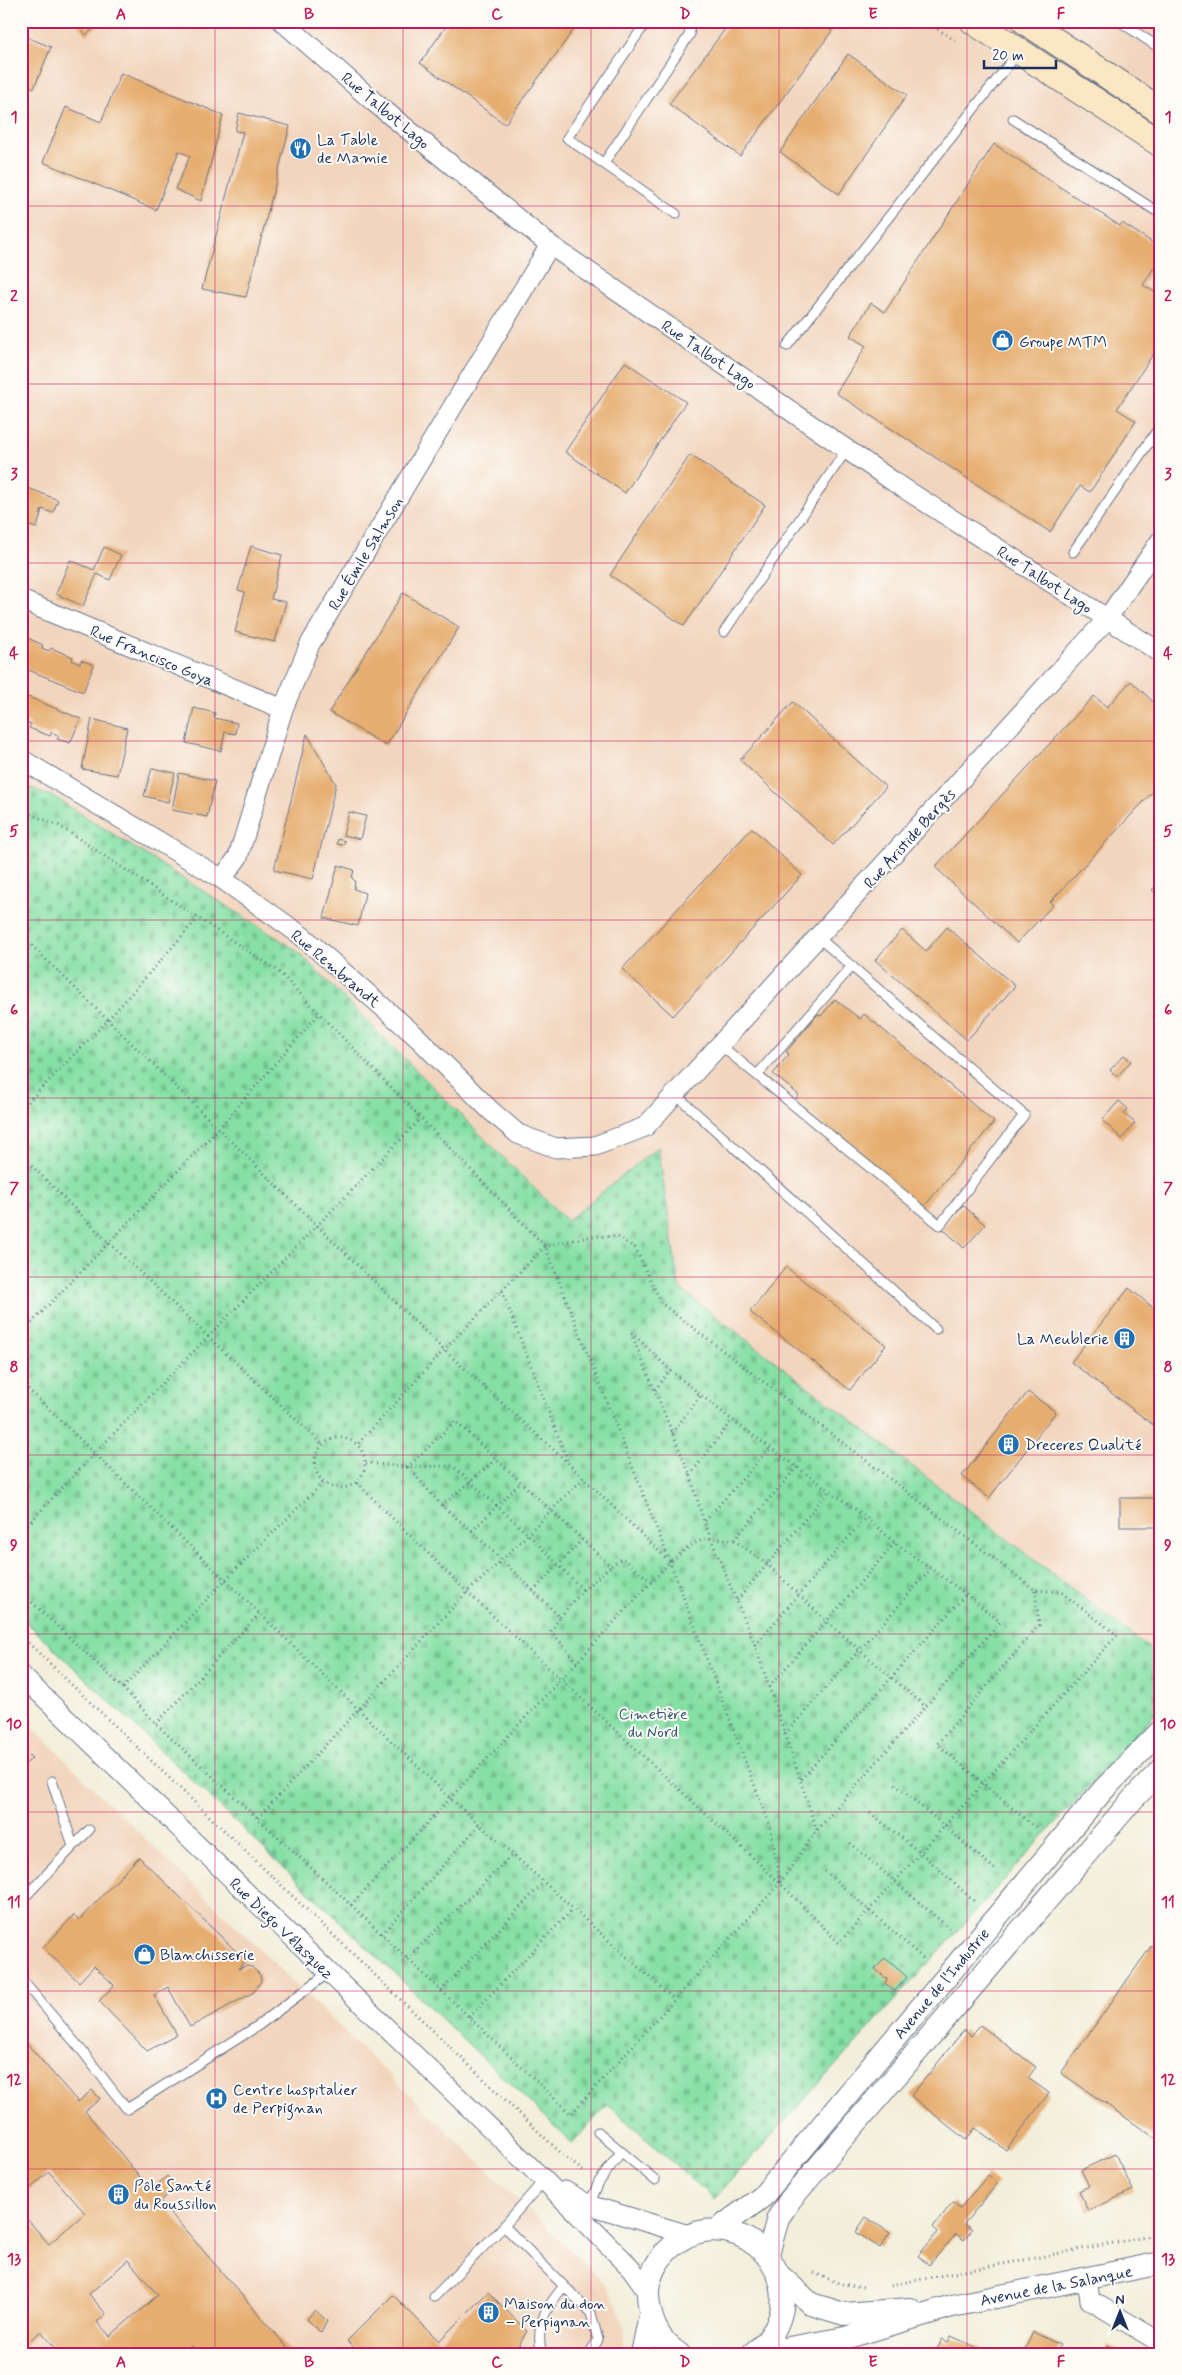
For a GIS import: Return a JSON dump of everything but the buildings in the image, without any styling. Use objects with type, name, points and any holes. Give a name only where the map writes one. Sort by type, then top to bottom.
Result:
[{"type":"main road","points":[[973,21],[1161,144]]},
{"type":"main road","points":[[1025,21],[1161,111]]},
{"type":"street","name":"Rue Talbot Lago","points":[[282,21],[374,102],[550,244],[847,449],[1161,653]]},
{"type":"street","name":"Rue Émile Salmson","points":[[222,879],[238,857],[283,709],[310,644],[550,244]]},
{"type":"street","name":"Rue Aristide Bergès","points":[[645,1127],[1107,619],[1161,540]]},
{"type":"street","name":"Rue Francisco Goya","points":[[21,600],[283,709]]},
{"type":"street","name":"Rue Rembrandt","points":[[21,759],[222,879],[302,936],[418,1038],[490,1110],[518,1134],[556,1148],[595,1146],[645,1127]]},
{"type":"street","name":"Rue Diego Vélasquez","points":[[21,1675],[544,2180],[631,2268],[648,2292]]},
{"type":"street","name":"Avenue de l'Industrie","points":[[768,2254],[778,2218],[790,2200],[1061,1883],[1152,1762],[1161,1731]]},
{"type":"street","name":"Avenue de l'Industrie","points":[[717,2230],[762,2197],[1103,1790],[1152,1762]]},
{"type":"street","points":[[1040,1865],[1061,1883]]},
{"type":"street","name":"Rue Diego Vélasquez","points":[[544,2180],[589,2205],[689,2235]]},
{"type":"street","points":[[679,2354],[670,2348],[657,2333],[650,2315],[648,2292],[652,2274],[660,2258],[673,2244],[689,2235],[717,2230],[736,2233],[753,2242],[768,2254],[779,2275],[783,2297],[779,2320],[768,2339],[754,2354]]},
{"type":"street","name":"Avenue de la Salanque","points":[[754,2354],[845,2338],[952,2306],[1161,2263]]},
{"type":"street","name":"Avenue de la Salanque","points":[[779,2275],[810,2304],[844,2314],[952,2306]]},
{"type":"street","points":[[1087,2279],[1090,2300],[1161,2342]]},
{"type":"street","points":[[642,2354],[650,2315]]},
{"type":"lane","points":[[647,21],[567,138],[676,214]]},
{"type":"lane","points":[[604,163],[690,34],[688,21]]},
{"type":"lane","points":[[1119,21],[1161,49]]},
{"type":"lane","points":[[787,346],[1018,51]]},
{"type":"lane","points":[[1013,119],[1158,212],[1161,201]]},
{"type":"lane","points":[[1073,552],[1161,425]]},
{"type":"lane","points":[[724,632],[847,449]]},
{"type":"lane","points":[[720,1045],[940,1225],[1024,1114],[818,938]]},
{"type":"lane","points":[[757,1075],[852,966]]},
{"type":"lane","points":[[675,1094],[936,1329]]},
{"type":"lane","points":[[52,1781],[73,1846]]},
{"type":"lane","points":[[21,1901],[89,1830]]},
{"type":"lane","points":[[21,1979],[83,2052],[127,2109],[259,2025],[328,1972]]},
{"type":"lane","points":[[598,2132],[655,2180]]},
{"type":"lane","points":[[589,2205],[599,2182],[621,2152]]},
{"type":"lane","points":[[434,2297],[504,2226],[544,2180]]},
{"type":"lane","points":[[504,2226],[591,2313],[598,2340],[589,2354]]},
{"type":"lane","points":[[542,2354],[538,2340],[547,2307],[564,2286]]},
{"type":"path","points":[[21,811],[58,825],[278,971],[318,1015],[545,1246],[670,1562],[771,1829],[780,1883]]},
{"type":"path","points":[[21,1109],[108,1020],[198,918]]},
{"type":"path","points":[[21,935],[444,1350],[584,1478],[670,1562]]},
{"type":"path","points":[[21,1334],[219,1128],[318,1015]]},
{"type":"path","points":[[21,1532],[95,1452],[319,1226],[420,1119]]},
{"type":"path","points":[[21,1154],[109,1243],[322,1444]]},
{"type":"path","points":[[357,1483],[467,1592],[780,1883],[839,1943],[1117,1636],[1061,1592],[1035,1590],[662,1304],[635,1248],[619,1237],[594,1236],[545,1246],[444,1350],[358,1444]]},
{"type":"path","points":[[502,1290],[568,1463]]},
{"type":"path","points":[[21,1592],[123,1688],[156,1724],[351,1904],[571,2114],[780,1883],[817,1830],[1000,1622],[966,1594],[895,1543],[866,1517],[732,1420],[670,1370],[630,1331],[690,1475],[704,1522],[755,1645],[817,1830]]},
{"type":"path","points":[[655,1390],[670,1370]]},
{"type":"path","points":[[21,1382],[450,1798],[675,2000]]},
{"type":"path","points":[[672,1433],[701,1395]]},
{"type":"path","points":[[690,1475],[732,1420]]},
{"type":"path","points":[[408,1467],[455,1421],[497,1458],[549,1511],[611,1566]]},
{"type":"path","points":[[340,1436],[358,1444],[366,1463],[357,1483],[339,1489],[323,1483],[314,1463],[322,1444],[340,1436]]},
{"type":"path","points":[[704,1522],[771,1447]]},
{"type":"path","points":[[442,1506],[497,1458]]},
{"type":"path","points":[[366,1463],[408,1467],[453,1466],[529,1535],[583,1590]]},
{"type":"path","points":[[408,1467],[442,1506],[472,1531],[560,1617]]},
{"type":"path","points":[[734,1540],[797,1467]]},
{"type":"path","points":[[258,1818],[360,1710],[467,1592],[503,1562],[549,1511],[584,1478]]},
{"type":"path","points":[[123,1688],[226,1580],[323,1483]]},
{"type":"path","points":[[472,1531],[520,1483]]},
{"type":"path","points":[[737,1600],[830,1490]]},
{"type":"path","points":[[755,1645],[866,1517]]},
{"type":"path","points":[[351,1904],[670,1562],[694,1543],[711,1537],[734,1540],[767,1564],[800,1594],[826,1622],[926,1707]]},
{"type":"path","points":[[533,1591],[582,1540]]},
{"type":"path","points":[[769,1687],[895,1543]]},
{"type":"path","points":[[577,1662],[551,1631],[560,1617],[583,1590],[622,1558],[652,1582]]},
{"type":"path","points":[[785,1735],[930,1569]]},
{"type":"path","points":[[1035,1590],[1039,1625],[937,1744],[1038,1830]]},
{"type":"path","points":[[800,1779],[966,1594]]},
{"type":"path","points":[[156,1724],[259,1614]]},
{"type":"path","points":[[21,1636],[566,2158],[599,2182]]},
{"type":"path","points":[[895,1784],[997,1871]]},
{"type":"path","points":[[870,1813],[921,1853],[974,1901]]},
{"type":"path","points":[[382,1934],[480,1824]]},
{"type":"path","points":[[850,1843],[894,1883],[949,1928]]},
{"type":"path","points":[[407,1958],[512,1855]]},
{"type":"path","points":[[825,1871],[924,1958]]},
{"type":"path","points":[[441,1991],[543,1883]]},
{"type":"path","points":[[469,2017],[573,1909]]},
{"type":"path","points":[[882,2287],[1161,2234]]},
{"type":"path","points":[[813,2273],[841,2284],[872,2289]]},
{"type":"shaded area","points":[[21,21],[1161,21],[1161,1657],[679,1288],[658,1147],[567,1221],[296,950],[56,798],[21,784]]},
{"type":"shaded area","name":"Centre hospitalier de Perpignan","points":[[21,1715],[88,1783],[608,2287],[617,2305],[625,2330],[621,2354],[21,2354]]},
{"type":"green space","name":"Cimetière du Nord","points":[[21,784],[56,798],[296,950],[567,1221],[658,1147],[679,1288],[1161,1657],[1161,1707],[714,2199],[608,2105],[572,2143],[21,1617]]},
{"type":"place","name":"La Table de Mamie","points":[[301,148]]},
{"type":"place","name":"Groupe MTM","points":[[1003,341]]},
{"type":"place","name":"La Meublerie","points":[[1125,1338]]},
{"type":"place","name":"Dreceres Qualité","points":[[1009,1444]]},
{"type":"place","name":"Blanchisserie","points":[[144,1954]]},
{"type":"place","name":"Centre hospitalier de Perpignan","points":[[217,2098]]},
{"type":"place","name":"Pôle Santé du Roussillon","points":[[118,2194]]},
{"type":"place","name":"Maison du don – Perpignan","points":[[488,2312]]}]
